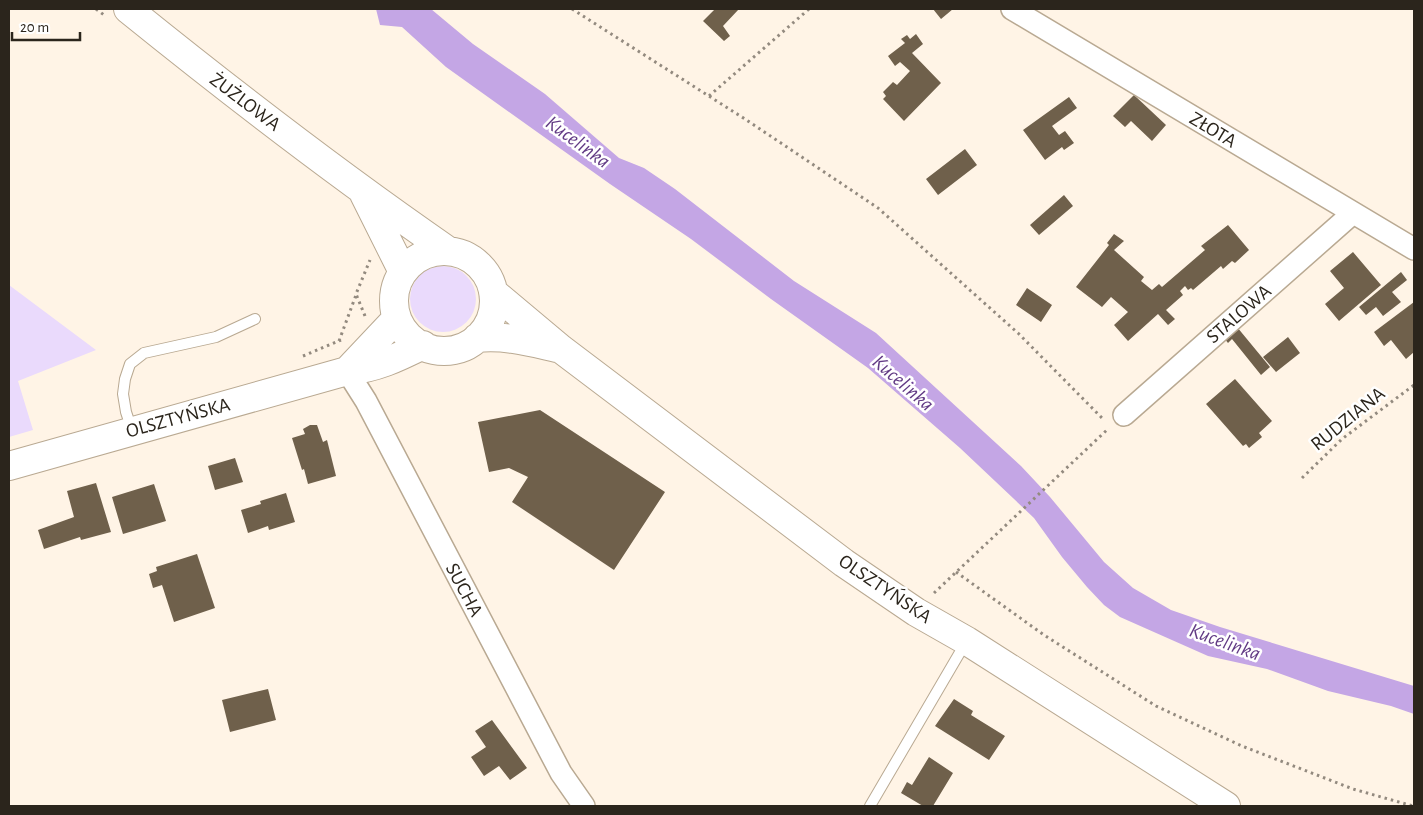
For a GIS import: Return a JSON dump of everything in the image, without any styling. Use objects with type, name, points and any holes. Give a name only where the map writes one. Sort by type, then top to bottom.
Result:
[{"type":"street","name":"ZŁOTA","points":[[1012,9],[1414,249]]},
{"type":"street","name":"ŻUŻLOWA","points":[[120,15],[214,78],[364,192],[446,250]]},
{"type":"street","name":"ŻUŻLOWA","points":[[364,192],[403,272]]},
{"type":"street","name":"STALOWA","points":[[1117,421],[1353,213]]},
{"type":"street","points":[[446,250],[463,254],[477,263],[488,276],[493,292],[493,309],[488,325],[473,347],[464,346],[448,350],[432,349],[430,352],[405,332],[397,318],[394,302],[396,287],[403,272],[415,260],[430,253],[446,250]]},
{"type":"street","name":"OLSZTYŃSKA","points":[[493,292],[561,349],[836,557],[916,612],[967,641],[1226,806]]},
{"type":"street","points":[[347,372],[397,318]]},
{"type":"street","name":"OLSZTYŃSKA","points":[[473,347],[493,336],[561,349]]},
{"type":"street","name":"OLSZTYŃSKA","points":[[9,466],[347,372],[367,369],[430,352]]},
{"type":"street","name":"SUCHA","points":[[347,372],[366,401],[561,773],[584,806]]},
{"type":"lane","points":[[132,431],[123,394],[130,364],[144,353],[216,337],[255,319]]},
{"type":"lane","points":[[870,806],[967,641]]},
{"type":"path","points":[[96,9],[120,15]]},
{"type":"path","points":[[572,9],[878,208],[1117,421]]},
{"type":"path","points":[[708,96],[809,9]]},
{"type":"path","points":[[339,341],[373,251]]},
{"type":"path","points":[[356,294],[365,318]]},
{"type":"path","points":[[298,358],[348,337]]},
{"type":"path","points":[[430,352],[456,359],[473,347]]},
{"type":"path","name":"RUDZIANA","points":[[1302,478],[1342,440],[1414,385]]},
{"type":"path","points":[[916,612],[961,566],[1102,434]]},
{"type":"path","points":[[956,572],[1044,635],[1156,706],[1251,749],[1353,789],[1413,806]]},
{"type":"shaded area","points":[[443,266],[456,269],[466,276],[473,286],[476,299],[473,312],[466,322],[456,329],[443,332],[430,329],[420,322],[413,312],[410,299],[413,286],[420,276],[430,269]]},
{"type":"shaded area","points":[[9,285],[96,350],[18,381],[33,430],[9,437]]},
{"type":"water","name":"Kucelinka","points":[[376,9],[431,9],[473,44],[545,94],[619,158],[644,168],[675,189],[794,281],[876,333],[1021,466],[1050,497],[1104,562],[1133,588],[1171,610],[1220,627],[1414,686],[1414,714],[1391,706],[1328,691],[1267,669],[1208,656],[1120,617],[1104,605],[1087,587],[1062,557],[1034,518],[960,448],[868,368],[691,239],[610,184],[446,67],[402,27],[380,25]]},
{"type":"building","points":[[715,9],[739,9],[723,26],[730,36],[724,41],[703,21]]},
{"type":"building","points":[[933,9],[953,9],[941,19]]},
{"type":"building","points":[[916,34],[923,44],[912,53],[941,83],[904,121],[883,99],[886,96],[883,92],[893,82],[897,85],[910,71],[900,62],[895,66],[888,56],[905,43],[901,39],[907,35],[910,39]]},
{"type":"building","points":[[1134,95],[1166,125],[1152,141],[1131,121],[1125,127],[1113,116]]},
{"type":"building","points":[[1069,97],[1077,108],[1052,126],[1059,135],[1065,131],[1074,143],[1064,150],[1062,147],[1045,160],[1023,130]]},
{"type":"building","points":[[965,149],[977,165],[938,195],[926,179]]},
{"type":"building","points":[[1064,195],[1073,206],[1039,235],[1030,225]]},
{"type":"building","points":[[1228,225],[1249,250],[1235,263],[1232,261],[1223,269],[1221,266],[1193,290],[1191,288],[1188,290],[1185,286],[1180,291],[1183,295],[1166,310],[1175,319],[1168,325],[1158,314],[1128,341],[1114,325],[1128,312],[1111,297],[1102,307],[1076,287],[1109,245],[1107,243],[1114,234],[1124,241],[1114,250],[1144,277],[1141,281],[1152,290],[1159,284],[1162,287],[1205,250],[1201,246]]},
{"type":"building","points":[[1353,252],[1381,285],[1339,321],[1325,304],[1344,288],[1330,271]]},
{"type":"building","points":[[1401,272],[1407,280],[1392,292],[1401,302],[1383,316],[1376,307],[1366,315],[1359,307]]},
{"type":"building","points":[[1027,288],[1052,305],[1041,322],[1016,305]]},
{"type":"building","points":[[1414,302],[1414,352],[1406,359],[1391,340],[1384,346],[1374,332]]},
{"type":"building","points":[[1237,327],[1270,367],[1261,375],[1232,339],[1228,343],[1224,338]]},
{"type":"building","points":[[1288,337],[1300,353],[1276,372],[1263,357]]},
{"type":"building","points":[[1235,379],[1272,421],[1259,433],[1262,437],[1249,448],[1246,444],[1243,446],[1206,404]]},
{"type":"building","points":[[540,410],[665,492],[614,570],[512,502],[528,477],[509,468],[489,472],[478,422]]},
{"type":"building","points":[[310,425],[317,425],[323,442],[327,440],[336,476],[308,484],[292,438],[305,434],[303,429]]},
{"type":"building","points":[[235,458],[243,482],[215,490],[208,466]]},
{"type":"building","points":[[96,483],[111,532],[81,540],[80,537],[44,549],[38,530],[74,517],[67,491]]},
{"type":"building","points":[[154,484],[166,521],[123,534],[112,497]]},
{"type":"building","points":[[286,493],[295,522],[269,530],[268,526],[248,533],[241,510],[261,504],[260,501]]},
{"type":"building","points":[[197,554],[215,608],[174,622],[162,585],[153,588],[149,574],[157,571],[156,567]]},
{"type":"building","points":[[268,689],[276,720],[230,732],[222,700]]},
{"type":"building","points":[[954,699],[973,711],[971,715],[1005,736],[989,760],[935,726]]},
{"type":"building","points":[[492,720],[527,768],[510,780],[499,766],[484,776],[471,757],[486,747],[475,731]]},
{"type":"building","points":[[929,757],[953,773],[933,806],[923,806],[901,793],[907,782],[912,785]]}]
